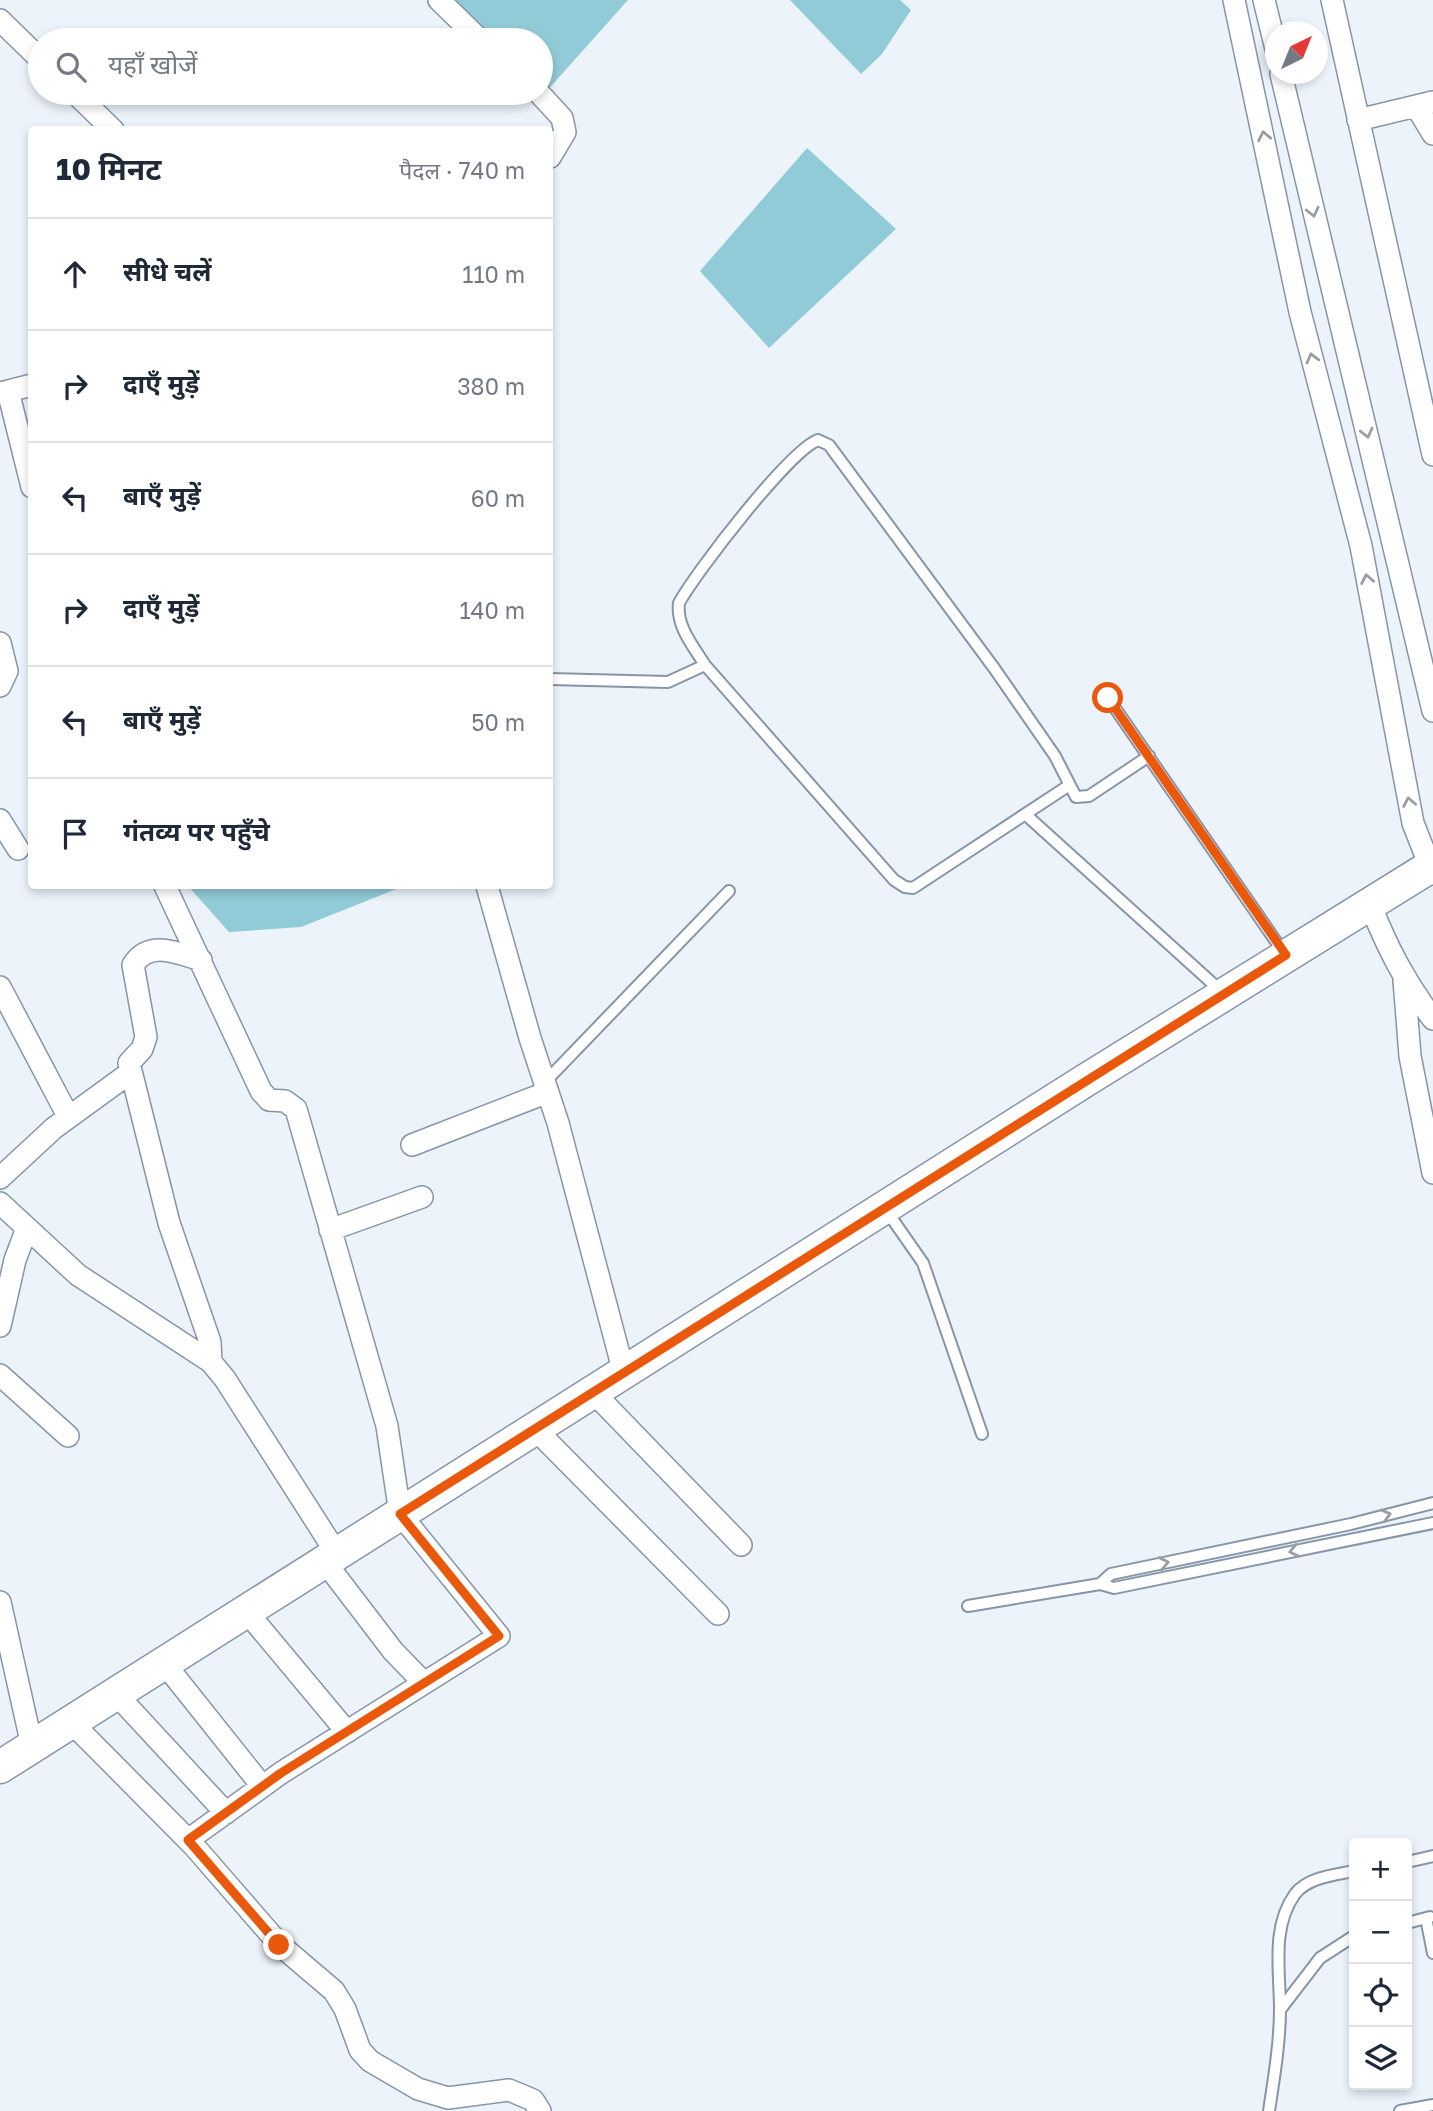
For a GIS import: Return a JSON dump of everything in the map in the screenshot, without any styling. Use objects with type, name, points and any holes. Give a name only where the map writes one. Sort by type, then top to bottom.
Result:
[{"type":"street","points":[[439,0],[468,28]]},
{"type":"street","points":[[0,1767],[1286,955],[1432,869],[1413,823],[1361,546],[1300,312],[1234,0]]},
{"type":"street","points":[[1264,0],[1269,21]]},
{"type":"street","points":[[1332,0],[1433,456]]},
{"type":"street","points":[[0,20],[28,47]]},
{"type":"street","points":[[1283,84],[1433,712]]},
{"type":"street","points":[[1358,120],[1424,104],[1433,134]]},
{"type":"street","points":[[87,105],[109,126]]},
{"type":"street","points":[[550,105],[562,118],[565,132],[553,153]]},
{"type":"street","points":[[28,386],[4,392],[28,473]]},
{"type":"street","points":[[0,643],[7,671],[0,686]]},
{"type":"street","points":[[0,820],[17,849]]},
{"type":"street","points":[[166,889],[261,1091],[269,1100],[291,1103],[296,1110],[387,1426],[400,1514],[499,1636],[262,1786],[188,1840]]},
{"type":"street","points":[[488,889],[624,1373]]},
{"type":"street","points":[[1370,904],[1388,951],[1404,979],[1433,1019]]},
{"type":"street","points":[[201,960],[158,949],[137,958],[133,965],[146,1037],[142,1049],[129,1059],[169,1223],[210,1342],[211,1363]]},
{"type":"street","points":[[1404,979],[1410,1056],[1433,1173]]},
{"type":"street","points":[[0,987],[68,1116]]},
{"type":"street","points":[[0,1178],[68,1116],[131,1072]]},
{"type":"street","points":[[412,1145],[546,1088]]},
{"type":"street","points":[[330,1230],[422,1197]]},
{"type":"street","points":[[0,1203],[78,1275],[211,1363],[225,1379],[331,1558],[393,1651],[424,1683]]},
{"type":"street","points":[[0,1326],[15,1260],[27,1228]]},
{"type":"street","points":[[0,1375],[68,1436]]},
{"type":"street","points":[[593,1392],[741,1545]]},
{"type":"street","points":[[535,1429],[718,1614]]},
{"type":"street","points":[[0,1602],[32,1746]]},
{"type":"street","points":[[246,1611],[347,1732]]},
{"type":"street","points":[[163,1664],[262,1786]]},
{"type":"street","points":[[116,1694],[226,1812]]},
{"type":"street","points":[[72,1723],[188,1840],[279,1945],[334,1991],[345,2009],[360,2050],[370,2061],[418,2089],[448,2098],[509,2090],[533,2100],[540,2111]]},
{"type":"lane","points":[[1068,786],[913,887],[905,887],[886,871],[705,665],[683,629],[678,614],[679,603],[729,531],[812,442],[824,441],[994,668],[1055,755],[1068,786],[1076,797],[1089,796],[1149,756]]},
{"type":"lane","points":[[553,679],[668,682],[705,665]]},
{"type":"lane","points":[[1108,698],[1286,955]]},
{"type":"lane","points":[[1025,814],[1224,994]]},
{"type":"lane","points":[[546,1088],[729,891]]},
{"type":"lane","points":[[884,1208],[923,1262],[982,1434]]},
{"type":"lane","points":[[1100,1584],[1111,1574],[1351,1524],[1433,1503]]},
{"type":"lane","points":[[1412,1507],[1415,1527]]},
{"type":"lane","points":[[968,1606],[1100,1584],[1114,1588],[1433,1523]]},
{"type":"lane","points":[[1412,1861],[1433,1856]]},
{"type":"lane","points":[[1269,2111],[1280,2010],[1276,1961],[1285,1916],[1295,1894],[1306,1884],[1349,1872]]},
{"type":"lane","points":[[1412,1922],[1429,1917],[1433,1953]]},
{"type":"lane","points":[[1280,2010],[1320,1958],[1349,1939]]},
{"type":"lane","points":[[1399,2111],[1433,2105]]},
{"type":"water","points":[[451,0],[628,0],[553,84],[553,28],[479,28]]},
{"type":"water","points":[[790,0],[900,0],[911,10],[882,54],[861,74]]},
{"type":"water","points":[[807,148],[896,229],[769,348],[700,271]]},
{"type":"water","points":[[191,889],[396,889],[301,927],[229,932]]},
{"type":"route","points":[[279,1945],[188,1840],[281,1773],[499,1636],[400,1514],[1286,955],[1108,698]]}]
